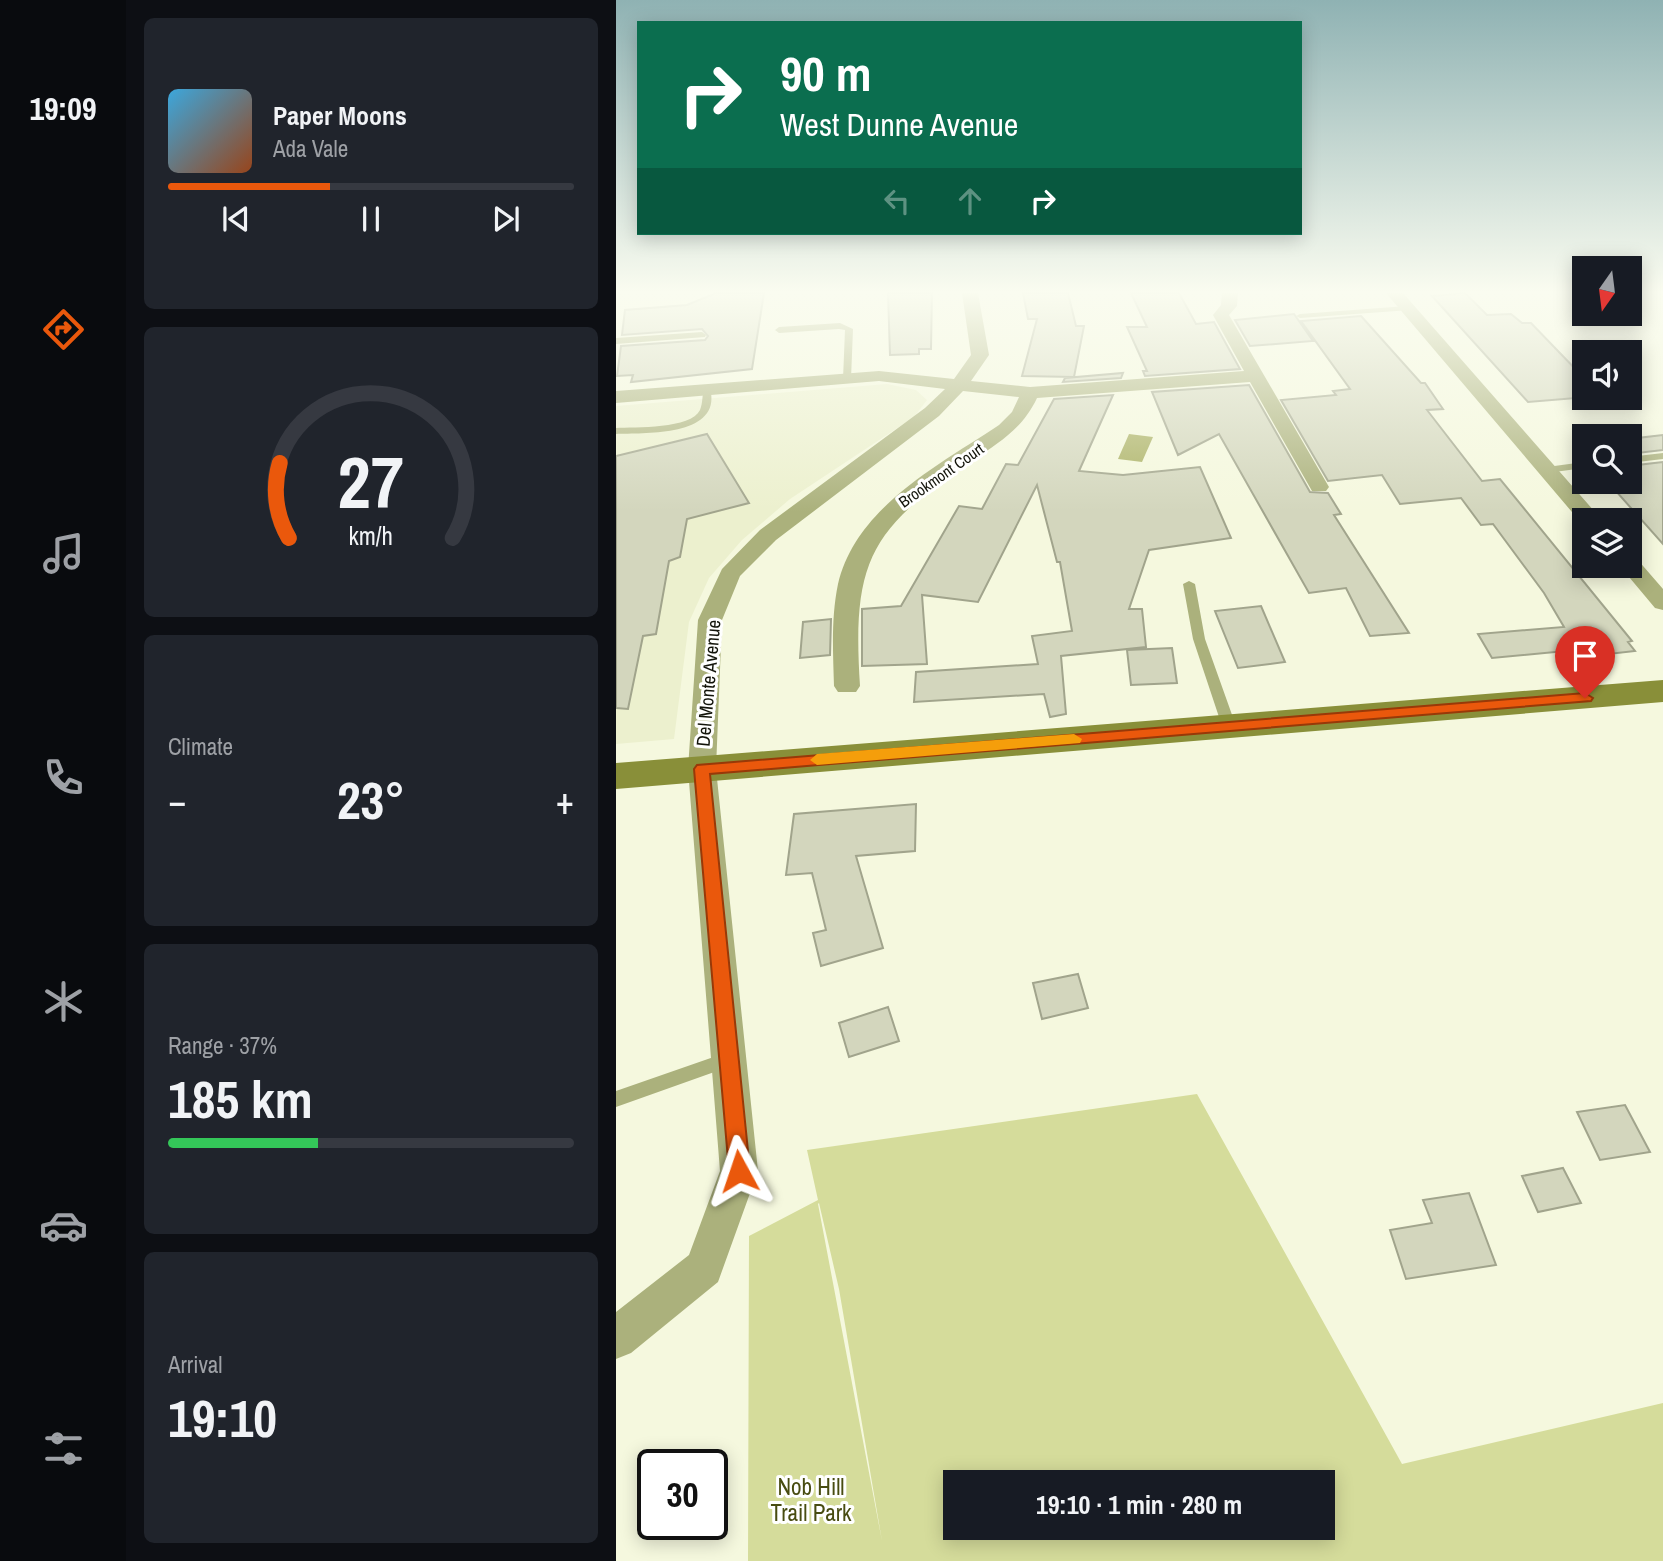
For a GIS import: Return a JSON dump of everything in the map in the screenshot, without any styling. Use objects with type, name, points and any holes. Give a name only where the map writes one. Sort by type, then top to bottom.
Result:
[{"type":"main road","points":[[616,776],[1663,691]]},
{"type":"street","name":"Del Monte Avenue","points":[[616,1338],[704,1268],[739,1171],[702,769],[710,620],[730,574],[768,535],[797,510],[932,412],[959,385],[972,366]]},
{"type":"street","points":[[1250,366],[1319,487]]},
{"type":"street","points":[[1456,366],[1580,508]]},
{"type":"street","points":[[616,397],[897,377],[1030,393],[1255,376]]},
{"type":"street","name":"Brookmont Court","points":[[847,686],[845,614],[856,566],[872,534],[892,509],[1006,429],[1020,414],[1030,393]]},
{"type":"street","points":[[1641,578],[1663,603]]},
{"type":"lane","points":[[847,379],[848,366]]},
{"type":"lane","points":[[616,431],[683,425],[698,420],[705,411],[707,390]]},
{"type":"lane","points":[[1642,458],[1663,456]]},
{"type":"lane","points":[[1547,470],[1572,467]]},
{"type":"lane","points":[[1189,584],[1199,639],[1229,726]]},
{"type":"lane","points":[[616,1100],[729,1059]]},
{"type":"shaded area","points":[[887,384],[916,390],[927,400],[914,417],[790,499],[742,540],[709,578],[689,622],[674,739],[616,744],[616,406]]},
{"type":"shaded area","points":[[1129,434],[1153,437],[1142,462],[1118,459]]},
{"type":"green space","name":"Nob Hill Trail Park","points":[[1197,1094],[1402,1464],[1663,1403],[1663,1561],[748,1561],[749,1236],[818,1200],[807,1150]],"holes":[[[819,1203],[839,1289],[882,1541]]]},
{"type":"building","points":[[618,366],[752,366],[752,369],[631,382],[633,375],[617,376]]},
{"type":"building","points":[[1025,366],[1076,366],[1074,377],[1022,376]]},
{"type":"building","points":[[1145,366],[1238,366],[1240,369],[1145,376],[1143,371],[1147,371]]},
{"type":"building","points":[[1333,366],[1406,366],[1421,383],[1425,383],[1443,409],[1427,410],[1482,481],[1500,479],[1572,567],[1572,578],[1581,578],[1632,641],[1628,642],[1635,651],[1591,656],[1586,649],[1492,658],[1478,634],[1564,627],[1544,593],[1493,524],[1481,525],[1461,498],[1400,504],[1382,475],[1328,481],[1281,400],[1336,395],[1333,391],[1350,389]]},
{"type":"building","points":[[1495,366],[1572,366],[1572,398],[1528,402]]},
{"type":"building","points":[[1123,373],[1121,378],[1063,382],[1065,378]]},
{"type":"building","points":[[1249,385],[1310,492],[1328,493],[1341,514],[1334,515],[1409,633],[1370,636],[1346,588],[1309,593],[1219,434],[1178,455],[1152,392]]},
{"type":"building","points":[[1113,395],[1079,471],[1123,475],[1200,467],[1231,538],[1149,550],[1129,609],[1142,609],[1146,647],[1061,656],[1066,714],[1050,717],[1044,694],[914,702],[916,672],[1038,664],[1032,636],[1072,631],[1060,562],[1057,562],[1037,485],[978,602],[922,595],[927,664],[862,666],[862,609],[901,606],[959,506],[982,509],[1006,464],[1018,465],[1054,399]]},
{"type":"building","points":[[707,434],[749,503],[687,519],[680,557],[669,561],[656,634],[643,636],[628,709],[616,708],[616,456]]},
{"type":"building","points":[[1663,435],[1663,450],[1642,452],[1642,437]]},
{"type":"building","points":[[1663,462],[1663,544],[1642,520],[1642,508],[1631,508],[1619,494],[1642,494],[1642,464]]},
{"type":"building","points":[[1261,606],[1285,662],[1238,668],[1215,611]]},
{"type":"building","points":[[831,619],[830,655],[800,658],[803,622]]},
{"type":"building","points":[[1172,648],[1177,683],[1131,685],[1127,650]]},
{"type":"building","points":[[916,804],[915,851],[856,856],[883,948],[821,966],[813,933],[826,930],[812,873],[786,875],[794,814]]},
{"type":"building","points":[[1078,974],[1088,1008],[1042,1019],[1033,983]]},
{"type":"building","points":[[888,1007],[899,1041],[849,1057],[839,1023]]},
{"type":"building","points":[[1625,1105],[1650,1152],[1600,1160],[1577,1112]]},
{"type":"building","points":[[1563,1168],[1581,1203],[1538,1212],[1522,1176]]},
{"type":"building","points":[[1469,1193],[1496,1265],[1406,1279],[1390,1230],[1432,1223],[1423,1200]]},
{"type":"slow traffic","points":[[817,760],[1074,739]]},
{"type":"route","points":[[739,1171],[702,769],[1585,698]]}]
